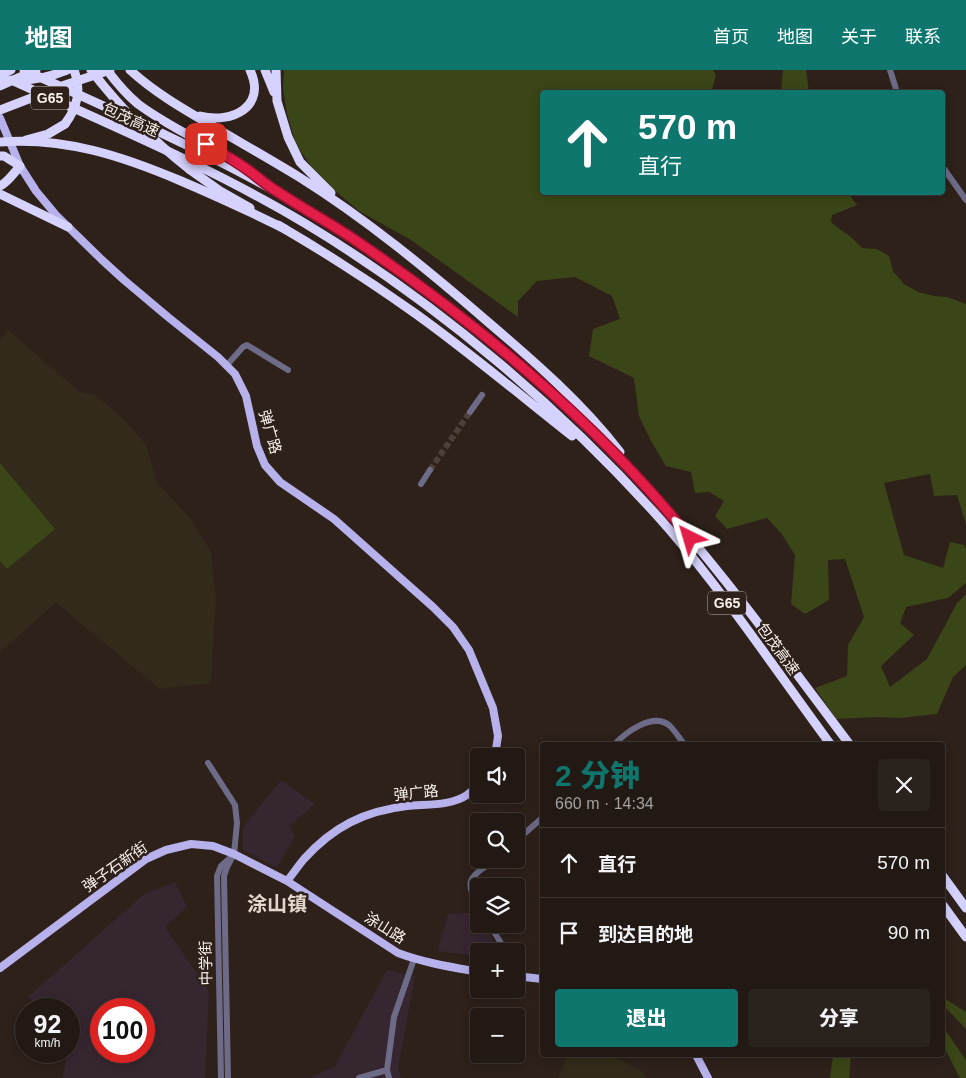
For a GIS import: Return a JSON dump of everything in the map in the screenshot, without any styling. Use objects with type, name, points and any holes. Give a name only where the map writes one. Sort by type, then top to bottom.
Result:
[{"type":"highway","points":[[0,77],[12,70]]},
{"type":"highway","name":"包茂高速","points":[[24,70],[209,157],[277,192],[349,236],[464,319],[558,399],[609,448],[650,492],[678,523],[738,597],[848,742]]},
{"type":"highway","points":[[0,86],[36,70]]},
{"type":"highway","points":[[0,77],[14,81],[28,80],[50,76],[66,70]]},
{"type":"highway","points":[[19,141],[48,134],[64,124],[71,116],[78,96],[74,70]]},
{"type":"highway","points":[[90,70],[127,114],[168,153],[205,181],[349,268],[394,298],[448,338],[613,469]]},
{"type":"highway","points":[[0,110],[108,70],[126,94],[138,104],[169,124],[228,157],[277,192]]},
{"type":"highway","points":[[130,70],[159,94],[185,111],[300,178],[352,212],[459,297],[558,385],[597,425],[650,492]]},
{"type":"highway","points":[[185,111],[218,118],[228,118],[237,114],[253,98],[255,88],[250,70]]},
{"type":"highway","points":[[264,70],[273,87],[288,137],[300,162],[352,212]]},
{"type":"highway","points":[[276,70],[277,101]]},
{"type":"highway","name":"包茂高速","points":[[0,77],[34,90],[233,184],[306,224],[365,262],[434,312],[552,410],[613,469],[670,532],[728,603],[829,742]]},
{"type":"highway","points":[[0,142],[50,142],[115,156],[192,186],[285,229]]},
{"type":"highway","points":[[0,156],[4,156],[20,166],[0,186]]},
{"type":"highway","points":[[0,194],[68,227]]},
{"type":"highway","points":[[945,879],[966,908]]},
{"type":"highway","points":[[945,908],[966,937]]},
{"type":"main road","name":"弹广路","points":[[0,118],[20,166],[28,179],[41,197],[68,227],[124,280],[227,365],[235,374],[246,396],[257,446],[265,465],[280,482],[334,520],[434,607],[453,627],[469,650],[493,708],[498,736],[497,748]]},
{"type":"main road","name":"弹广路","points":[[288,881],[303,860],[342,826],[372,812],[406,806],[446,803],[466,796],[470,793]]},
{"type":"main road","name":"弹子石新街","points":[[0,968],[146,860],[166,850],[191,844],[213,846],[234,854],[288,881]]},
{"type":"main road","name":"涂山路","points":[[288,881],[398,953],[414,960],[470,970]]},
{"type":"main road","points":[[525,977],[540,979]]},
{"type":"main road","points":[[697,1057],[708,1078]]},
{"type":"street","points":[[890,70],[896,90]]},
{"type":"street","points":[[945,170],[966,200]]},
{"type":"street","points":[[227,365],[247,345],[288,370]]},
{"type":"street","points":[[470,412],[482,395]]},
{"type":"street","points":[[421,484],[430,470]]},
{"type":"street","points":[[617,742],[621,737],[646,722],[658,721],[668,724],[682,742]]},
{"type":"street","name":"中学街","points":[[208,763],[235,805],[237,823],[234,854],[224,876],[228,1078]]},
{"type":"street","points":[[525,834],[540,820]]},
{"type":"street","name":"中学街","points":[[221,1078],[217,876],[221,866],[234,854]]},
{"type":"street","points":[[473,878],[484,868]]},
{"type":"street","points":[[389,1078],[387,1070],[394,1017],[414,960]]},
{"type":"street","points":[[359,1078],[387,1070]]},
{"type":"shaded area","points":[[8,330],[80,392],[94,394],[124,419],[146,445],[157,482],[191,519],[211,552],[216,598],[211,683],[160,689],[56,603],[0,652],[0,340]]},
{"type":"shaded area","points":[[281,780],[315,804],[289,826],[295,836],[277,868],[243,850],[243,827]]},
{"type":"shaded area","points":[[175,882],[187,907],[165,927],[209,991],[205,1078],[63,1078],[65,1063],[80,1063],[80,998],[28,997],[144,894]]},
{"type":"shaded area","points":[[470,912],[470,933],[489,933],[495,943],[470,943],[470,955],[437,951],[448,914]]},
{"type":"shaded area","points":[[387,970],[415,976],[398,1068],[401,1078],[310,1078],[335,1066]]},
{"type":"shaded area","points":[[566,1057],[615,1057],[643,1072],[647,1078],[558,1078]]},
{"type":"green space","points":[[284,70],[713,70],[716,75],[712,90],[540,90],[540,195],[850,195],[857,205],[832,215],[831,222],[862,248],[877,249],[889,256],[893,271],[904,284],[918,292],[947,297],[966,304],[966,524],[957,495],[934,496],[930,474],[884,483],[904,555],[943,568],[950,542],[964,545],[966,549],[966,583],[948,598],[906,607],[900,623],[914,635],[881,666],[890,687],[927,659],[957,603],[966,594],[966,665],[953,677],[937,714],[900,718],[836,719],[815,688],[847,676],[848,645],[864,617],[845,559],[828,560],[829,600],[805,614],[791,604],[795,555],[781,533],[767,518],[727,529],[715,516],[724,501],[709,492],[695,493],[691,472],[666,466],[639,416],[634,378],[589,356],[593,329],[620,319],[612,296],[575,277],[537,281],[518,301],[518,317],[411,240],[359,211],[332,188],[311,166],[296,144],[287,114],[283,88]]},
{"type":"green space","points":[[783,70],[806,70],[809,90],[781,90]]},
{"type":"green space","points":[[0,463],[55,529],[7,569],[0,561]]},
{"type":"green space","points":[[945,999],[966,1012],[966,1029],[945,1007]]},
{"type":"green space","points":[[945,1030],[966,1060],[966,1078],[960,1078],[945,1049]]},
{"type":"green space","points":[[833,1057],[851,1057],[849,1078],[830,1078]]},
{"type":"tunnel","points":[[430,470],[470,412]]},
{"type":"district","name":"涂山镇","points":[[277,904]]},
{"type":"route","points":[[206,144],[361,245],[442,302],[475,328],[541,383],[592,430],[690,538]]}]
